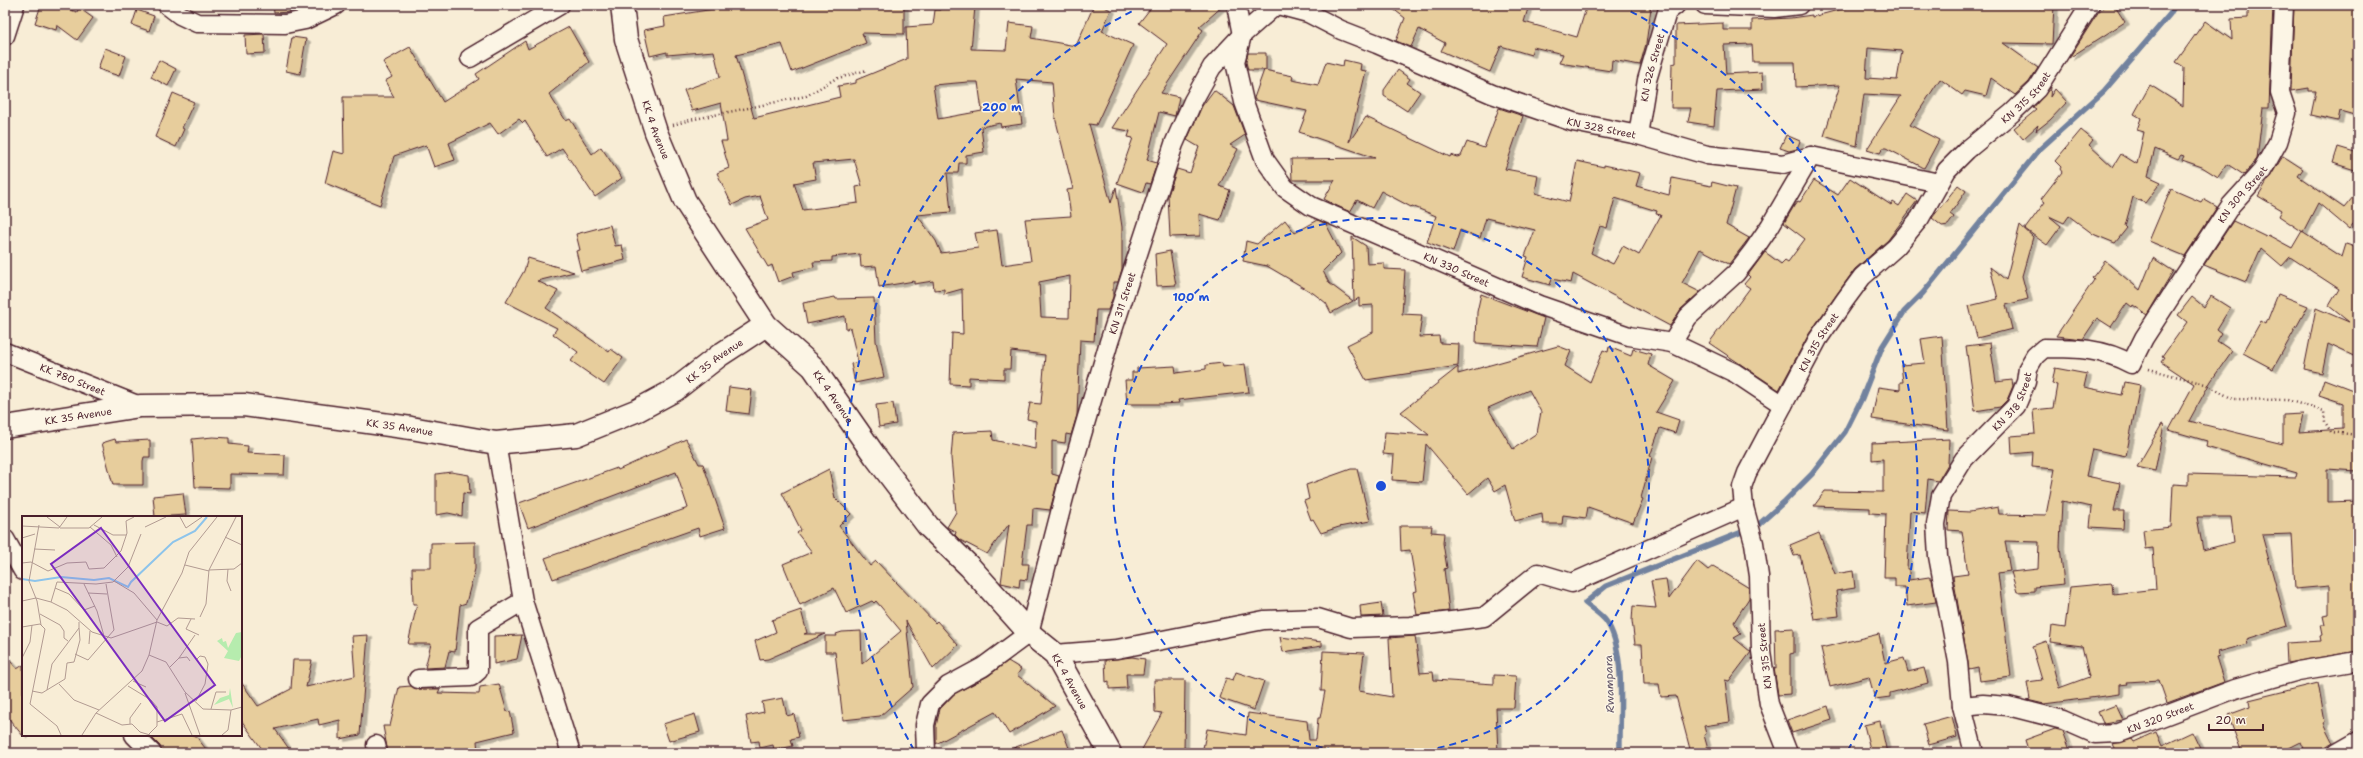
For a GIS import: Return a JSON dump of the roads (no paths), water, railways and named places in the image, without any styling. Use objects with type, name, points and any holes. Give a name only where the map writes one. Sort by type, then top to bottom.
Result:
[{"type":"main road","name":"KK 4 Avenue","points":[[622,5],[626,39],[656,132],[685,201],[766,325],[813,367],[875,456],[928,526],[970,567],[1029,633],[1055,654],[1110,753]]},
{"type":"main road","name":"KK 35 Avenue","points":[[5,427],[140,406],[244,405],[411,428],[496,443],[576,435],[638,410],[675,390],[720,355],[766,325]]},
{"type":"street","points":[[5,36],[15,5]]},
{"type":"street","points":[[167,5],[180,15],[197,23],[285,24],[305,20],[336,5]]},
{"type":"street","points":[[470,58],[560,5]]},
{"type":"street","points":[[1236,5],[1242,35]]},
{"type":"street","name":"KN 311 Street","points":[[1029,633],[1068,482],[1107,350],[1174,144],[1193,101],[1212,67],[1242,35],[1277,5]]},
{"type":"street","name":"KN 328 Street","points":[[1277,5],[1308,13],[1341,30],[1492,94],[1573,122],[1638,135],[1707,155],[1783,164],[1811,156],[1939,183]]},
{"type":"street","name":"KN 326 Street","points":[[1638,135],[1651,65],[1667,12],[1676,5]]},
{"type":"street","points":[[1706,5],[1774,8],[1799,5]]},
{"type":"street","name":"KN 315 Street","points":[[1788,753],[1769,704],[1761,651],[1759,576],[1754,543],[1744,507],[1742,487],[1747,473],[1784,405],[1796,377],[1822,332],[1862,277],[1896,247],[1920,218],[1947,170],[1967,150],[2012,113],[2037,89],[2090,5]]},
{"type":"street","name":"KN 309 Street","points":[[2131,364],[2144,338],[2231,205],[2262,171],[2278,142],[2287,114],[2280,92],[2284,5]]},
{"type":"street","name":"KN 330 Street","points":[[1242,35],[1235,62],[1244,102],[1264,160],[1285,188],[1311,206],[1539,305],[1629,336],[1672,343],[1735,373],[1784,405]]},
{"type":"street","points":[[1672,343],[1688,317],[1736,273],[1753,251],[1770,226],[1811,156]]},
{"type":"street","name":"KN 318 Street","points":[[1974,753],[1962,706],[1958,662],[1938,556],[1936,524],[1941,496],[1964,459],[2016,406],[2026,382],[2028,368],[2035,356],[2044,348],[2084,349],[2114,354],[2131,364]]},
{"type":"street","name":"KK 780 Street","points":[[5,352],[140,406]]},
{"type":"street","points":[[496,443],[523,601],[571,753]]},
{"type":"street","points":[[1055,654],[1117,649],[1264,620],[1318,618],[1351,628],[1411,626],[1484,617],[1538,573],[1572,582],[1744,507]]},
{"type":"street","points":[[5,539],[22,569]]},
{"type":"street","points":[[418,679],[471,677],[478,672],[478,628],[523,601]]},
{"type":"street","points":[[926,753],[925,725],[930,704],[948,686],[983,667],[1029,633]]},
{"type":"street","name":"KN 320 Street","points":[[1962,706],[1983,704],[2008,706],[2063,720],[2095,734],[2119,733],[2235,689],[2298,671],[2358,661]]},
{"type":"street","points":[[135,736],[152,753]]},
{"type":"street","points":[[2337,753],[2358,741]]},
{"type":"waterway","name":"Rwampara","points":[[1620,753],[1621,703],[1617,649],[1613,633],[1604,618],[1585,603],[1606,586],[1757,526],[1812,474],[1845,432],[1862,398],[1882,347],[1904,312],[1923,293],[2040,149],[2104,91],[2170,14],[2175,5]]}]
